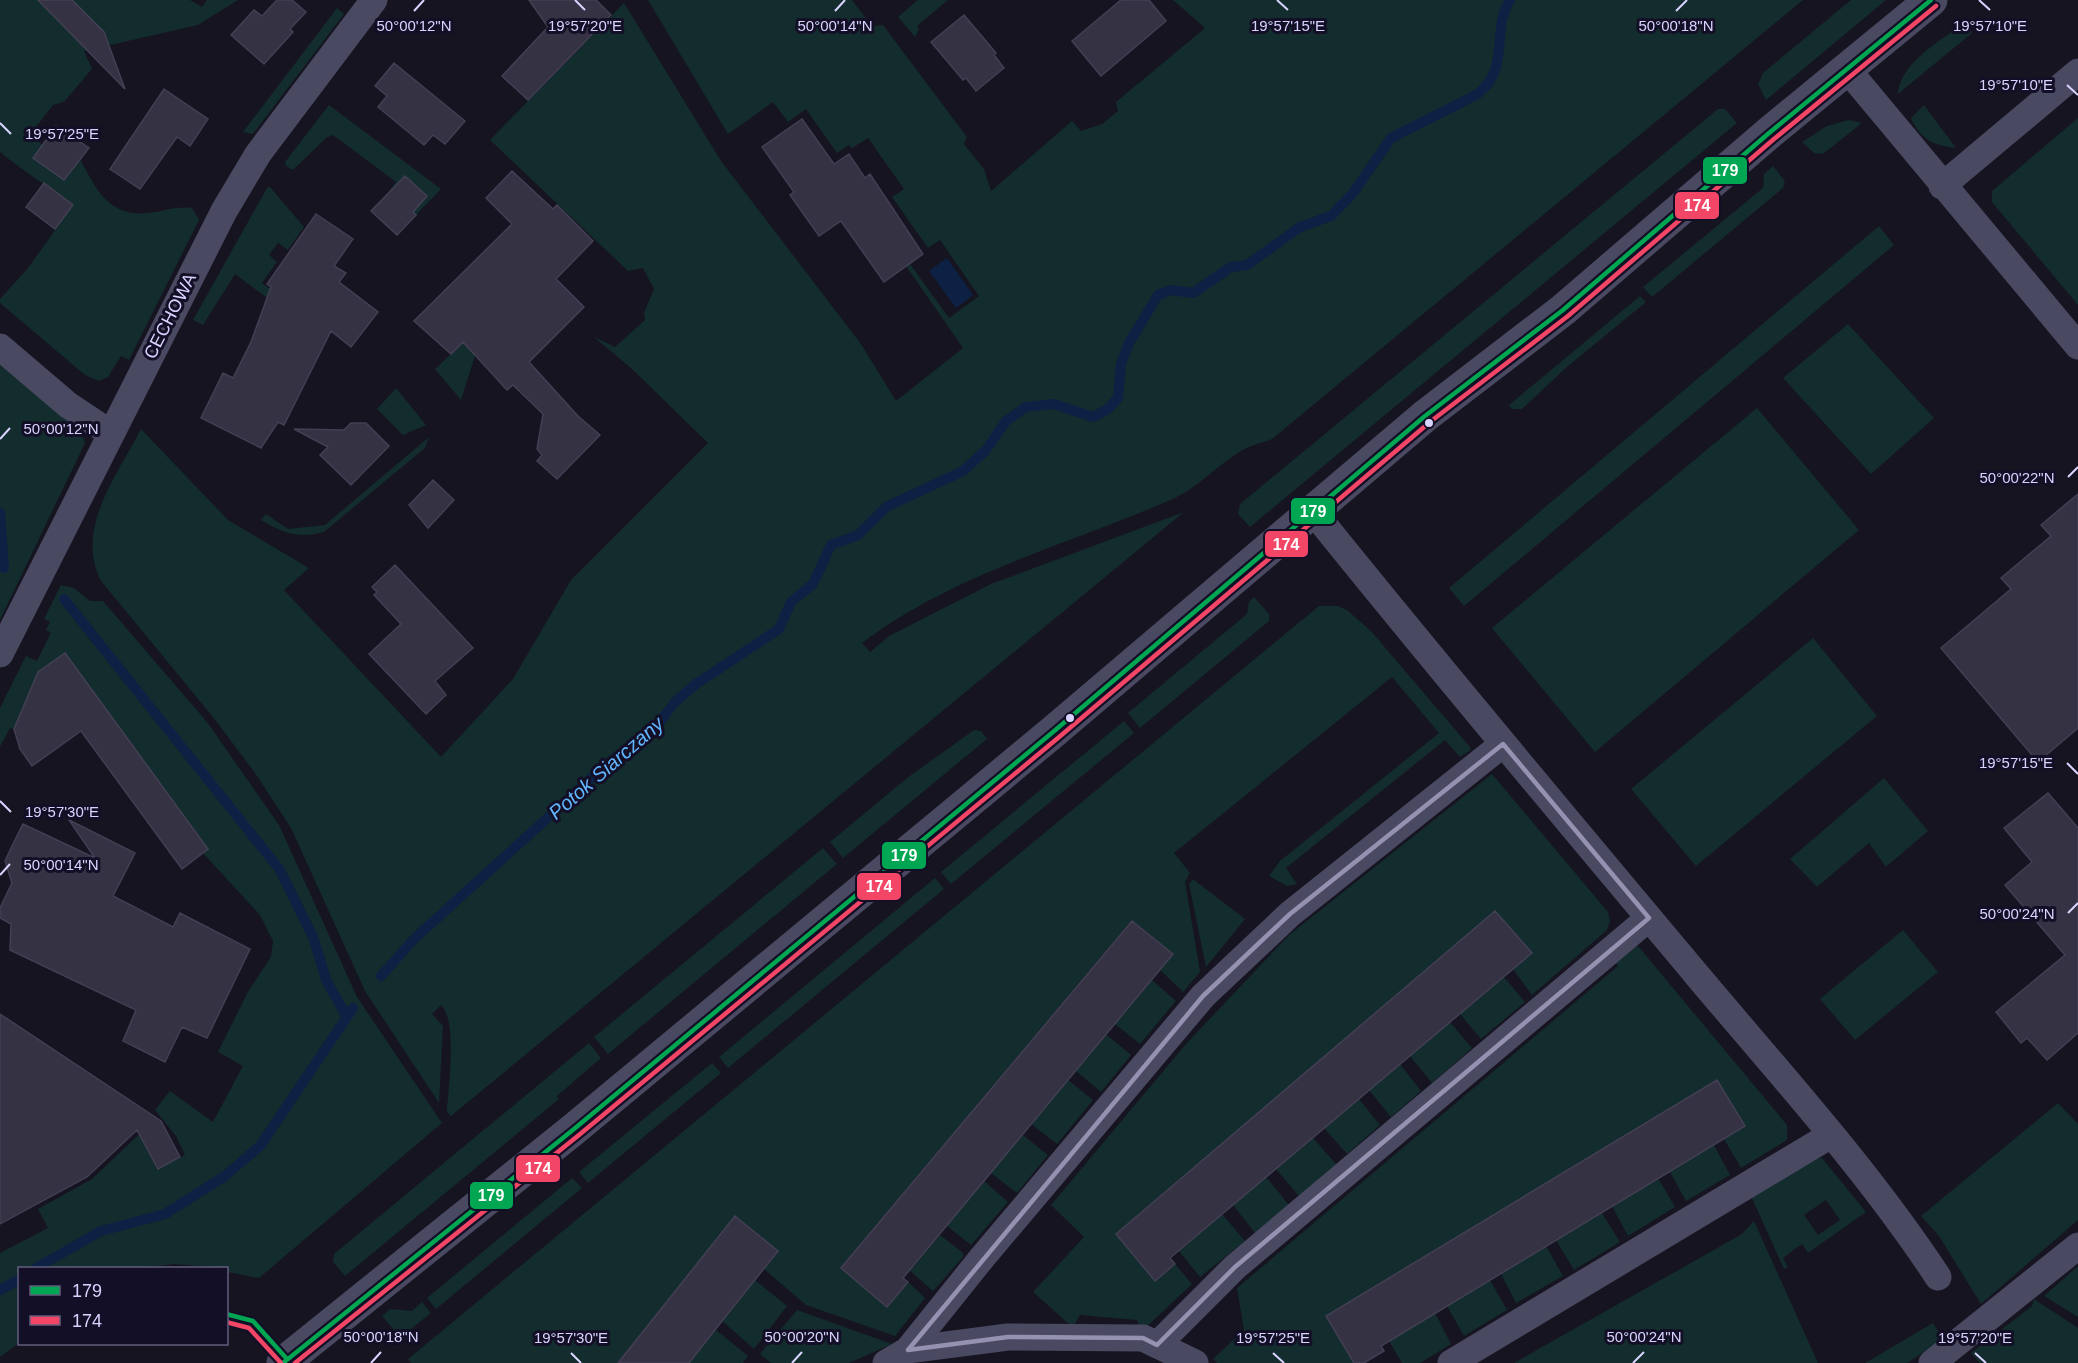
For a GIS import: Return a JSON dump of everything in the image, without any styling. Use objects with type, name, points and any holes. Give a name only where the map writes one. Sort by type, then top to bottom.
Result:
[{"type":"street","name":"CECHOWA","points":[[0,654],[224,211],[253,162],[374,0]]},
{"type":"street","points":[[283,1363],[647,1068],[1053,732],[1450,395],[1611,271],[1846,68],[1931,0]]},
{"type":"street","points":[[1846,68],[1942,186],[2078,346]]},
{"type":"street","points":[[1942,186],[2078,72]]},
{"type":"street","points":[[0,347],[68,405],[110,433]]},
{"type":"street","points":[[1312,510],[1503,744],[1831,1135],[1894,1214],[1938,1277]]},
{"type":"street","points":[[897,1357],[1203,996],[1290,914],[1503,744]]},
{"type":"street","points":[[1157,1345],[1235,1267],[1649,918]]},
{"type":"street","points":[[1451,1363],[1831,1135]]},
{"type":"street","points":[[1932,1363],[2078,1246]]},
{"type":"street","points":[[897,1357],[1008,1336],[1143,1338],[1195,1363]]},
{"type":"highlighted area","points":[[1503,744],[1649,918],[1235,1267],[1157,1345],[1143,1338],[1008,1337],[908,1350],[1203,996],[1290,914]]},
{"type":"green space","points":[[0,0],[190,0],[202,7],[207,0],[238,0],[198,25],[84,51],[92,69],[64,102],[53,105],[29,136],[43,145],[64,180],[80,159],[98,191],[123,211],[149,213],[192,208],[199,220],[129,360],[121,356],[108,377],[99,381],[85,375],[0,303],[0,299],[28,268],[73,205],[0,152]]},
{"type":"green space","points":[[648,0],[852,0],[872,26],[883,25],[967,137],[964,144],[984,169],[991,191],[1072,121],[1081,131],[1102,124],[1118,111],[1116,102],[1205,28],[1173,0],[1803,0],[1272,439],[1242,451],[1175,498],[974,578],[935,597],[862,643],[870,652],[889,636],[991,584],[1184,512],[451,1116],[447,1112],[451,1040],[446,1013],[441,1005],[432,1014],[443,1026],[439,1103],[365,991],[291,828],[255,773],[213,717],[101,581],[94,561],[93,542],[96,522],[111,483],[141,429],[228,520],[309,568],[284,590],[441,757],[513,679],[571,580],[708,443],[632,369],[594,337],[615,347],[645,320],[644,313],[654,289],[643,268],[628,271],[490,140],[624,3],[721,161],[861,344],[896,401],[963,348],[906,266],[910,264],[949,318],[979,296],[940,240],[928,248],[892,197],[904,189],[868,138],[852,148],[849,145],[837,153],[806,109],[788,122],[773,102],[728,134]]},
{"type":"green space","points":[[918,0],[948,0],[917,26],[919,29],[915,37],[898,17]]},
{"type":"green space","points":[[1851,0],[1886,0],[1766,100],[1758,84],[1763,73]]},
{"type":"green space","points":[[337,8],[344,14],[253,134],[243,132]]},
{"type":"green space","points":[[1964,23],[1972,33],[1898,94],[1900,82],[1914,62]]},
{"type":"green space","points":[[329,105],[441,189],[416,215],[390,190],[396,182],[333,135],[326,138],[293,170],[286,166],[285,162]]},
{"type":"green space","points":[[1924,105],[1956,148],[1934,143],[1919,132],[1911,118]]},
{"type":"green space","points":[[1718,109],[1725,109],[1737,123],[1250,527],[1238,514],[1240,504]]},
{"type":"green space","points":[[2078,118],[2078,305],[1992,202],[1992,191]]},
{"type":"green space","points":[[1849,120],[1862,123],[1823,154],[1814,153],[1802,142],[1827,126]]},
{"type":"green space","points":[[1773,166],[1785,181],[1783,188],[1652,297],[1643,287],[1763,188],[1764,174]]},
{"type":"green space","points":[[270,187],[304,227],[288,250],[278,243],[269,255],[277,262],[262,283],[304,313],[298,321],[235,274],[203,325],[193,320],[267,188]]},
{"type":"green space","points":[[1879,226],[1894,245],[1464,606],[1449,588]]},
{"type":"green space","points":[[1640,296],[1646,302],[1567,367],[1522,409],[1512,409],[1509,405]]},
{"type":"green space","points":[[486,321],[461,400],[435,369]]},
{"type":"green space","points":[[1848,324],[1934,418],[1871,474],[1783,378]]},
{"type":"green space","points":[[0,365],[79,427],[85,443],[0,620]]},
{"type":"green space","points":[[396,388],[426,425],[403,435],[377,409]]},
{"type":"green space","points":[[1757,408],[1859,530],[1595,752],[1492,628]]},
{"type":"green space","points":[[429,437],[425,448],[324,532],[306,535],[291,534],[261,520],[266,514],[288,529],[325,525]]},
{"type":"green space","points":[[61,585],[74,588],[90,601],[103,601],[207,722],[279,825],[357,997],[442,1123],[259,1278],[228,1272],[228,1267],[174,1264],[150,1267],[18,1267],[18,1344],[0,1357],[0,1253],[48,1228],[38,1209],[92,1179],[155,1119],[172,1141],[149,1153],[158,1169],[185,1155],[176,1136],[155,1110],[170,1091],[213,1122],[243,1066],[218,1052],[249,990],[271,957],[273,941],[260,915],[203,853],[65,653],[38,672],[14,729],[10,728],[0,747],[0,708],[26,656],[37,661],[51,633],[46,630],[50,622],[44,619]]},
{"type":"green space","points":[[1254,597],[1269,614],[1269,621],[1140,728],[1128,713],[1247,614],[1249,602]]},
{"type":"green space","points":[[1319,606],[1338,606],[1347,610],[1371,631],[1471,750],[1460,757],[1445,740],[1286,868],[1297,884],[1287,886],[1269,876],[1280,861],[1439,733],[1392,677],[1174,853],[1190,873],[1185,882],[1200,972],[1183,992],[1160,970],[1173,954],[1131,921],[841,1267],[887,1307],[908,1282],[925,1298],[895,1336],[806,1305],[764,1269],[778,1252],[618,1363],[411,1363],[408,1359]]},
{"type":"green space","points":[[1813,638],[1877,716],[1696,866],[1631,789]]},
{"type":"green space","points":[[1124,721],[1134,733],[951,884],[941,872]]},
{"type":"green space","points":[[974,730],[981,731],[987,739],[843,858],[830,842],[907,778]]},
{"type":"green space","points":[[1492,774],[1608,912],[1610,921],[1607,930],[1532,995],[1513,969],[1531,953],[1116,1234],[1155,1281],[1175,1264],[1192,1284],[1141,1332],[1137,1320],[1080,1315],[1074,1325],[1070,1325],[1033,1292],[1084,1237],[1051,1205],[1186,1044],[1289,935]]},
{"type":"green space","points":[[1884,778],[1928,831],[1886,867],[1869,843],[1817,887],[1790,859]]},
{"type":"green space","points":[[823,848],[837,864],[608,1054],[594,1037]]},
{"type":"green space","points":[[935,878],[944,889],[728,1068],[719,1057]]},
{"type":"green space","points":[[1193,879],[1245,919],[1206,967],[1189,884]]},
{"type":"green space","points":[[1903,930],[1938,972],[1855,1040],[1820,999]]},
{"type":"green space","points":[[1638,946],[1787,1125],[1787,1140],[1741,1168],[1724,1139],[1745,1126],[1717,1080],[1326,1316],[1354,1363],[1217,1363],[1213,1359],[1244,1330],[1237,1288],[1618,966],[1613,959],[1625,949]]},
{"type":"green space","points":[[1504,977],[1525,1002],[1481,1039],[1460,1014]]},
{"type":"green space","points":[[1152,980],[1176,1001],[1140,1044],[1115,1024]]},
{"type":"green space","points":[[1450,1022],[1472,1048],[1432,1083],[1410,1056]]},
{"type":"green space","points":[[1106,1034],[1131,1055],[1101,1092],[1076,1071]]},
{"type":"green space","points":[[589,1043],[601,1058],[557,1096],[559,1099],[345,1276],[333,1262],[334,1254]]},
{"type":"green space","points":[[712,1063],[721,1073],[588,1183],[579,1172]]},
{"type":"green space","points":[[1400,1064],[1421,1091],[1391,1117],[1369,1090]]},
{"type":"green space","points":[[1068,1080],[1093,1100],[1057,1144],[1031,1124]]},
{"type":"green space","points":[[1359,1099],[1380,1125],[1347,1154],[1324,1128]]},
{"type":"green space","points":[[2058,1103],[2078,1124],[2078,1220],[1981,1304],[1939,1236],[1921,1216]]},
{"type":"green space","points":[[1023,1135],[1048,1155],[1017,1193],[991,1173]]},
{"type":"green space","points":[[1313,1138],[1336,1164],[1299,1196],[1276,1169]]},
{"type":"green space","points":[[1714,1145],[1730,1175],[1686,1201],[1670,1172]]},
{"type":"green space","points":[[1822,1158],[1866,1212],[1808,1253],[1802,1244],[1783,1258],[1788,1267],[1784,1269],[1751,1196],[1815,1159]],"holes":[[[1826,1200],[1840,1220],[1818,1235],[1804,1215]]]},
{"type":"green space","points":[[1266,1177],[1289,1205],[1255,1233],[1233,1205]]},
{"type":"green space","points":[[572,1178],[582,1188],[436,1309],[427,1298]]},
{"type":"green space","points":[[1658,1178],[1675,1207],[1628,1236],[1612,1206]]},
{"type":"green space","points":[[984,1181],[1008,1202],[971,1245],[947,1226]]},
{"type":"green space","points":[[1602,1213],[1620,1242],[1574,1270],[1556,1240]]},
{"type":"green space","points":[[1222,1214],[1245,1241],[1200,1277],[1179,1251]]},
{"type":"green space","points":[[1754,1221],[1818,1363],[1514,1363],[1742,1234]]},
{"type":"green space","points":[[940,1235],[964,1256],[933,1291],[910,1271]]},
{"type":"green space","points":[[1546,1246],[1563,1276],[1516,1303],[1501,1274]]},
{"type":"green space","points":[[2078,1266],[2078,1317],[2044,1296]]},
{"type":"green space","points":[[755,1280],[787,1306],[754,1349],[722,1321]]},
{"type":"green space","points":[[1490,1280],[1507,1310],[1464,1336],[1447,1306]]},
{"type":"green space","points":[[2034,1299],[2078,1328],[2078,1363],[1980,1363],[1971,1353],[2032,1306]]},
{"type":"green space","points":[[422,1302],[431,1313],[407,1332],[397,1333],[382,1316],[390,1309],[412,1311]]},
{"type":"green space","points":[[797,1310],[892,1344],[849,1363],[771,1363],[760,1354]]},
{"type":"green space","points":[[1435,1313],[1451,1344],[1420,1363],[1402,1363],[1389,1341]]},
{"type":"green space","points":[[1933,1323],[1943,1339],[1907,1363],[1865,1363]]},
{"type":"green space","points":[[715,1329],[748,1356],[743,1363],[689,1363]]},
{"type":"water","points":[[947,258],[973,295],[956,308],[929,271]]},
{"type":"building","points":[[38,0],[72,0],[104,32],[125,89]]},
{"type":"building","points":[[277,0],[292,0],[306,12],[290,29],[293,32],[264,64],[231,35],[254,10],[262,16]]},
{"type":"building","points":[[529,0],[596,0],[611,15],[528,100],[502,76],[548,27]]},
{"type":"building","points":[[1121,0],[1149,0],[1166,21],[1101,76],[1072,41]]},
{"type":"building","points":[[964,15],[996,53],[994,55],[1004,68],[976,91],[966,78],[963,80],[931,42]]},
{"type":"building","points":[[394,63],[465,121],[445,144],[433,135],[424,145],[378,107],[387,96],[375,86]]},
{"type":"building","points":[[164,89],[208,119],[190,146],[177,137],[140,189],[110,169]]},
{"type":"building","points":[[802,119],[834,164],[849,154],[865,178],[870,174],[923,254],[884,282],[841,221],[819,236],[790,195],[794,192],[762,147]]},
{"type":"building","points":[[56,126],[89,148],[64,180],[33,158]]},
{"type":"building","points":[[512,171],[553,209],[557,205],[593,241],[556,279],[584,307],[529,362],[578,416],[600,435],[557,479],[537,461],[542,455],[537,449],[543,414],[513,385],[507,390],[463,342],[451,354],[414,321],[512,224],[486,198]]},
{"type":"building","points":[[405,176],[427,196],[413,212],[416,215],[397,235],[371,211]]},
{"type":"building","points":[[44,183],[73,205],[55,229],[26,207]]},
{"type":"building","points":[[316,214],[353,239],[334,266],[346,273],[339,282],[378,312],[351,347],[331,331],[284,425],[278,422],[261,448],[201,418],[223,373],[233,378],[251,342],[271,287],[267,284]]},
{"type":"building","points":[[351,423],[366,423],[389,446],[351,485],[320,455],[328,447],[294,429],[344,430]]},
{"type":"building","points":[[433,480],[454,500],[428,528],[409,505]]},
{"type":"building","points":[[2078,494],[2078,728],[2038,762],[1941,648],[2011,589],[2001,578],[2051,536],[2041,525]]},
{"type":"building","points":[[395,565],[473,648],[435,681],[446,695],[426,714],[369,654],[401,624],[374,595],[377,592],[372,587]]},
{"type":"building","points":[[65,653],[208,849],[182,869],[81,731],[32,766],[20,749],[14,729],[38,672]]},
{"type":"building","points":[[2048,793],[2078,828],[2078,1033],[2047,1060],[2027,1038],[2021,1043],[1996,1012],[2065,955],[2005,885],[2032,862],[2004,828]]},
{"type":"building","points":[[69,820],[135,853],[113,896],[173,927],[180,913],[250,949],[207,1038],[182,1027],[165,1062],[123,1041],[136,1010],[10,950],[11,924],[0,918],[0,908],[12,883],[5,861],[23,824],[95,858]]},
{"type":"building","points":[[1495,911],[1532,953],[1170,1258],[1175,1264],[1155,1281],[1116,1234]]},
{"type":"building","points":[[1132,921],[1173,954],[903,1278],[908,1282],[887,1307],[841,1268]]},
{"type":"building","points":[[0,1014],[161,1121],[180,1157],[158,1169],[137,1130],[87,1177],[0,1224]]},
{"type":"building","points":[[1717,1080],[1745,1126],[1381,1346],[1384,1351],[1364,1363],[1354,1363],[1326,1316]]},
{"type":"building","points":[[735,1216],[778,1251],[689,1363],[618,1363]]},
{"type":"waterway","name":"Potok Siarczany","points":[[381,976],[414,939],[608,763],[651,733],[675,702],[696,684],[779,629],[791,602],[813,584],[831,545],[858,535],[886,507],[963,471],[986,450],[1006,421],[1026,407],[1054,404],[1093,417],[1108,409],[1118,398],[1121,364],[1129,343],[1158,295],[1171,290],[1193,293],[1231,267],[1247,265],[1300,227],[1331,216],[1353,193],[1391,138],[1476,95],[1487,85],[1494,74],[1501,25],[1510,0]]},
{"type":"waterway","points":[[0,513],[4,568]]},
{"type":"waterway","points":[[64,599],[280,870],[313,937],[327,982],[347,1017]]},
{"type":"waterway","name":"Potok Siarczany","points":[[38,1267],[101,1231],[165,1214],[225,1176],[260,1146],[353,1008]]},
{"type":"waterway","name":"Potok Siarczany","points":[[0,1290],[18,1280]]},
{"type":"transit line","name":"179","points":[[283,1363],[574,1129],[1053,732],[1425,416],[1563,310],[1769,133],[1931,0]]},
{"type":"transit line","name":"174","points":[[295,1363],[579,1135],[1058,738],[1430,422],[1568,316],[1774,139],[1936,6]]},
{"type":"transit line","name":"179","points":[[228,1315],[253,1321],[287,1359]]},
{"type":"transit line","name":"174","points":[[228,1323],[249,1328],[281,1363]]}]
